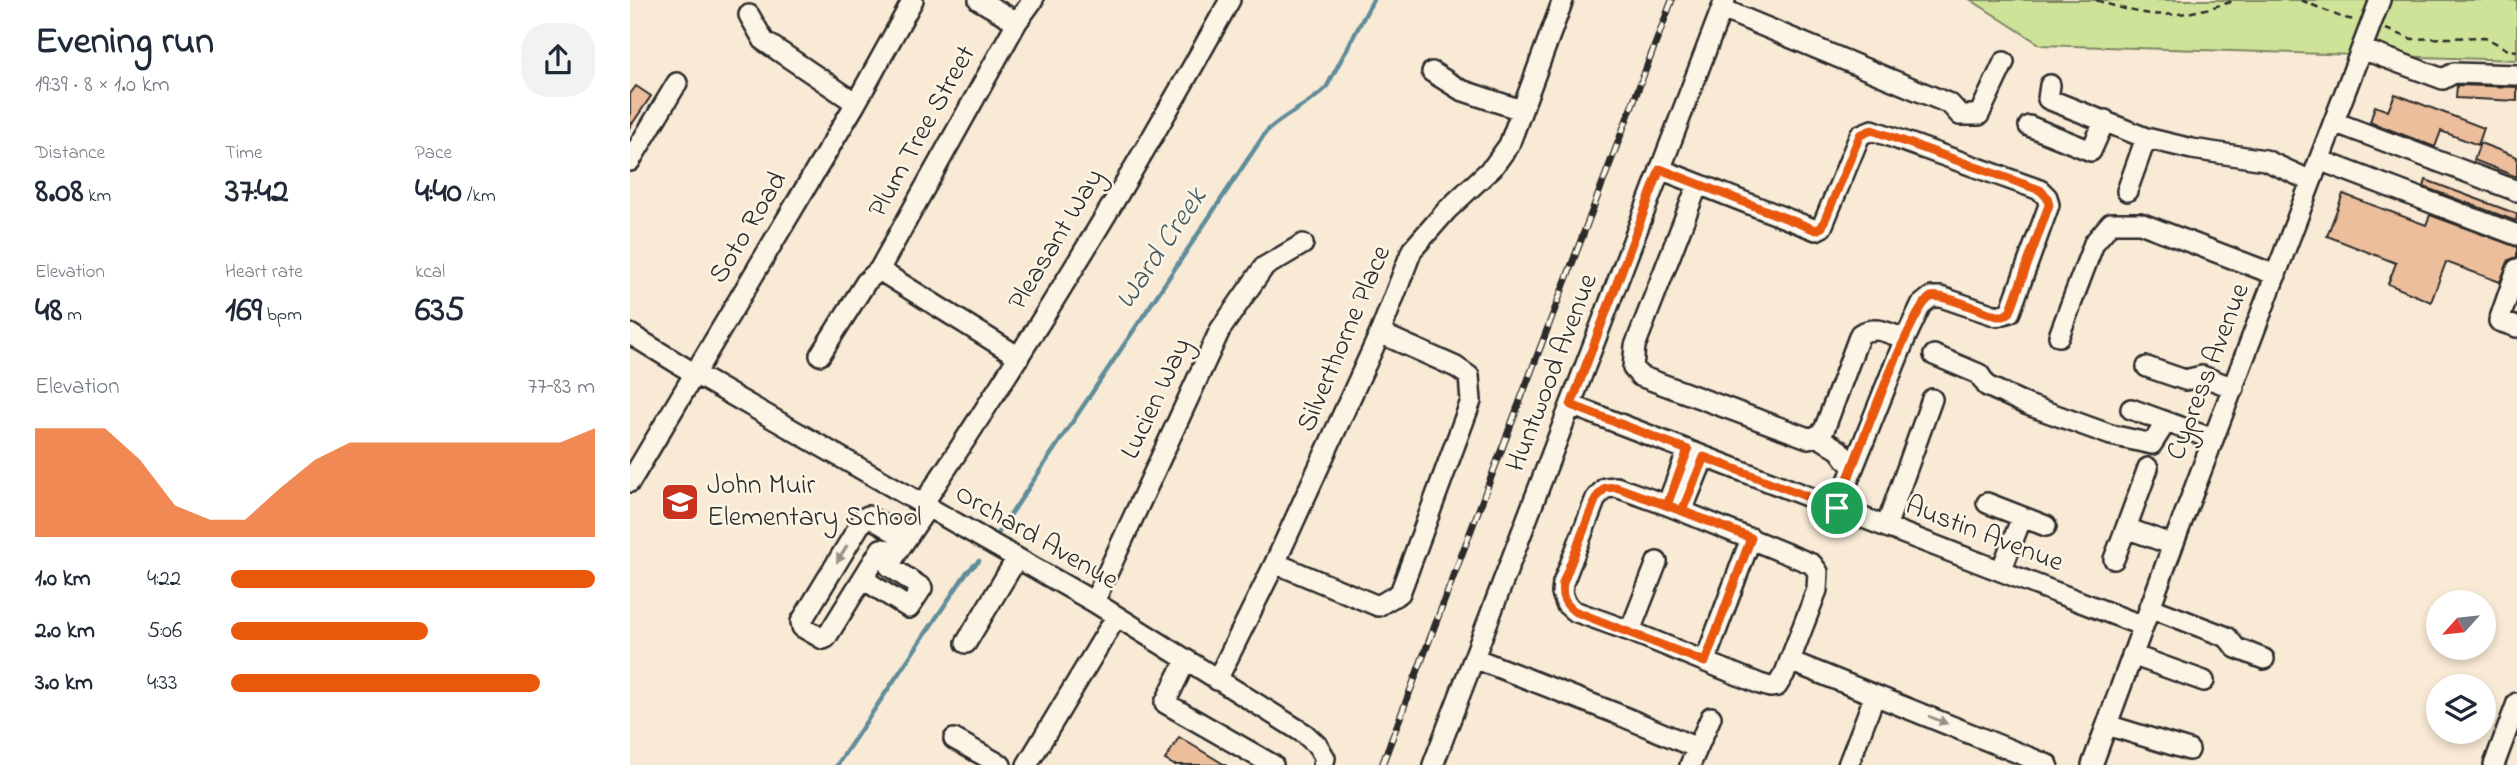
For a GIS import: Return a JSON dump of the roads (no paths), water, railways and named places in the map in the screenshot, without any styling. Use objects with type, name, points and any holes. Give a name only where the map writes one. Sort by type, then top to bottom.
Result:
[{"type":"street","name":"Soto Road","points":[[630,482],[856,103],[913,0]]},
{"type":"street","points":[[979,0],[1017,22]]},
{"type":"street","name":"Plum Tree Street","points":[[820,355],[866,282],[879,270],[1017,22],[1033,0]]},
{"type":"street","name":"Pleasant Way","points":[[898,551],[1186,80],[1230,0]]},
{"type":"street","name":"Silverthorne Place","points":[[1217,680],[1275,563],[1380,333],[1412,250],[1447,210],[1493,167],[1508,145],[1563,0]]},
{"type":"street","name":"Cypress Avenue","points":[[2092,765],[2149,607],[2381,0]]},
{"type":"street","points":[[1723,5],[1950,104],[1960,115],[1979,115],[2004,62]]},
{"type":"street","name":"Huntwood Avenue","points":[[1433,765],[1723,5]]},
{"type":"street","points":[[749,15],[764,41],[856,103]]},
{"type":"street","points":[[2362,49],[2443,79],[2454,74],[2517,75]]},
{"type":"street","points":[[1432,72],[1461,90],[1521,110]]},
{"type":"street","points":[[630,161],[677,83]]},
{"type":"street","points":[[2050,85],[2048,99],[2146,138],[2192,149],[2265,160],[2311,181]]},
{"type":"street","points":[[2029,126],[2091,151],[2105,120]]},
{"type":"street","points":[[2334,122],[2517,191]]},
{"type":"street","points":[[1660,169],[1816,230],[1822,227],[1860,135],[1872,130],[2045,193],[2049,205],[2010,312],[1997,316],[1931,297],[1921,305],[1837,508]]},
{"type":"street","points":[[2127,191],[2146,138]]},
{"type":"street","points":[[2319,160],[2517,235]]},
{"type":"street","points":[[1698,184],[1635,346],[1633,368],[1640,376],[1808,438],[1817,436],[1824,429],[1860,334],[1869,329],[1877,329],[1905,339]]},
{"type":"street","points":[[2059,336],[2094,243],[2111,223],[2140,223],[2276,275]]},
{"type":"street","name":"Lucien Way","points":[[1094,602],[1220,330],[1264,267],[1303,244]]},
{"type":"street","points":[[879,270],[1019,357]]},
{"type":"street","points":[[2517,270],[2499,321],[2517,327]]},
{"type":"street","points":[[1275,563],[1378,606],[1400,593],[1471,401],[1469,376],[1456,366],[1380,333]]},
{"type":"street","name":"Orchard Avenue","points":[[630,334],[695,374],[1094,602],[1305,734],[1318,746],[1325,758],[1323,765]]},
{"type":"street","points":[[1934,355],[1979,374],[1987,386],[2028,405],[2111,435],[2152,444],[2166,422]]},
{"type":"street","points":[[2147,367],[2185,380],[2202,376],[2234,388]]},
{"type":"street","points":[[1886,527],[1932,399]]},
{"type":"street","name":"Austin Avenue","points":[[1571,405],[2143,626]]},
{"type":"street","points":[[2131,409],[2213,439]]},
{"type":"street","points":[[1817,436],[1839,450],[1853,467]]},
{"type":"street","points":[[1674,508],[1696,453]]},
{"type":"street","points":[[2114,559],[2148,468]]},
{"type":"street","points":[[1616,487],[1674,508],[1804,560],[1812,564],[1818,572],[1817,590],[1782,682],[1770,687],[1574,611],[1566,604],[1562,593],[1563,583],[1596,498],[1605,488],[1616,487]]},
{"type":"street","points":[[1987,503],[2046,526]]},
{"type":"street","points":[[863,579],[909,608],[922,588],[889,566],[898,551],[881,549],[827,638],[823,639],[802,627],[800,622],[864,518],[868,516],[898,534],[909,535]]},
{"type":"street","points":[[2001,571],[2022,517]]},
{"type":"street","points":[[2126,527],[2173,545]]},
{"type":"street","points":[[1705,662],[1751,538]]},
{"type":"street","points":[[966,643],[1017,558]]},
{"type":"street","points":[[1630,631],[1657,562]]},
{"type":"street","points":[[2149,607],[2227,637],[2236,648],[2264,659]]},
{"type":"street","points":[[1027,765],[1116,617]]},
{"type":"street","points":[[2132,655],[2204,681]]},
{"type":"street","points":[[1474,658],[1615,713],[1694,756],[1711,717]]},
{"type":"street","points":[[1186,660],[1166,703],[1273,765]]},
{"type":"street","points":[[1790,661],[2048,765]]},
{"type":"street","points":[[1848,765],[1875,695]]},
{"type":"street","points":[[2494,765],[2517,703]]},
{"type":"street","points":[[2107,725],[2189,750]]},
{"type":"street","points":[[954,739],[1001,765]]},
{"type":"waterway","name":"Ward Creek","points":[[997,535],[1266,132],[1326,88],[1373,0]]},
{"type":"waterway","name":"Ward Creek","points":[[837,765],[967,572],[979,561]]},
{"type":"railway","points":[[1382,765],[1672,0]]},
{"type":"place","name":"John Muir Elementary School","points":[[680,502]]}]
